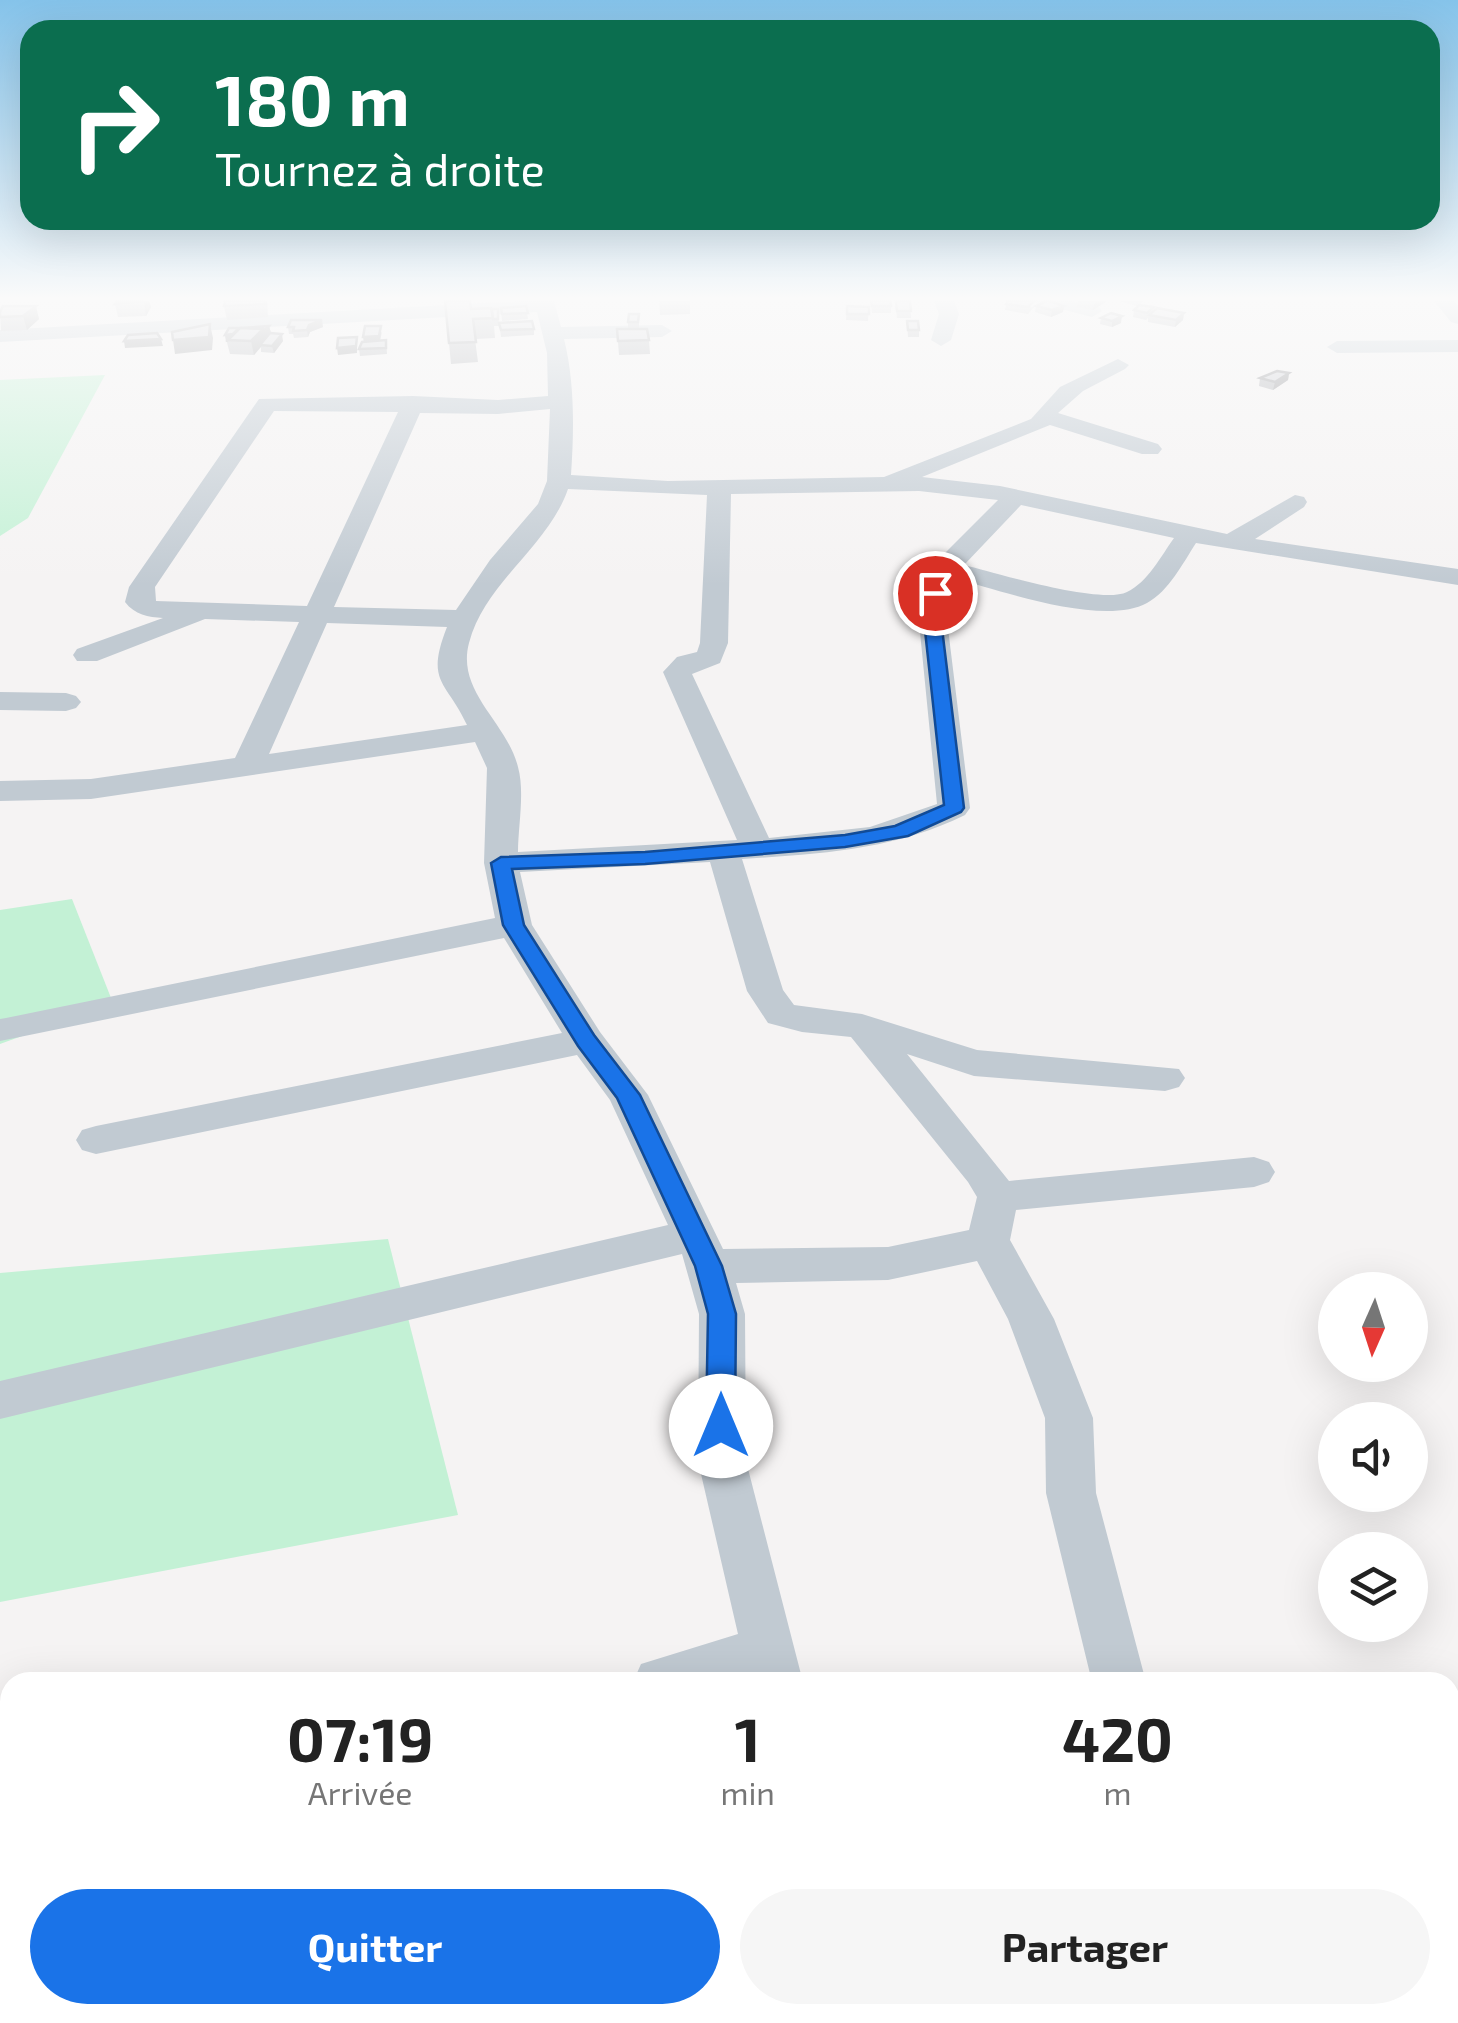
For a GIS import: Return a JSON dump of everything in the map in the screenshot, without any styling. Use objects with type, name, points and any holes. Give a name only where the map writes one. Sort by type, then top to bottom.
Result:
[{"type":"street","points":[[558,395],[564,416],[560,481],[550,506],[499,566],[464,619],[454,645],[451,670],[503,768],[501,863],[514,925],[586,1041],[628,1095],[702,1250],[722,1314],[722,1461],[772,1666],[730,1672]]},
{"type":"street","points":[[884,484],[1039,424],[1049,408],[1065,395]]},
{"type":"street","points":[[464,619],[150,608],[139,602],[142,587],[267,404],[498,407],[559,402]]},
{"type":"street","points":[[247,767],[413,404]]},
{"type":"street","points":[[1046,417],[1150,449]]},
{"type":"street","points":[[560,481],[603,487],[952,486],[1231,543],[1458,576]]},
{"type":"street","points":[[719,487],[714,643],[710,657],[687,664],[677,672],[758,848]]},
{"type":"street","points":[[501,863],[645,858],[845,841],[900,832],[954,808],[932,612],[944,568],[1015,497]]},
{"type":"street","points":[[1231,543],[1294,502]]},
{"type":"street","points":[[944,568],[1078,599],[1120,603],[1136,598],[1162,573],[1189,534]]},
{"type":"street","points":[[87,654],[210,610]]},
{"type":"street","points":[[0,701],[66,702]]},
{"type":"street","points":[[0,791],[91,789],[486,731]]},
{"type":"street","points":[[721,851],[732,872],[772,1006],[781,1014],[862,1026],[974,1063],[1165,1078]]},
{"type":"street","points":[[6,1030],[514,925]]},
{"type":"street","points":[[862,1026],[984,1172],[993,1218],[1070,1418],[1071,1493],[1116,1672]]},
{"type":"street","points":[[96,1140],[586,1041]]},
{"type":"street","points":[[0,1400],[702,1250],[838,1264],[954,1256],[993,1218],[1254,1172]]},
{"type":"green space","points":[[0,395],[94,395],[28,518],[0,536]]},
{"type":"green space","points":[[72,899],[113,1003],[0,1044],[0,910]]},
{"type":"green space","points":[[388,1239],[458,1515],[0,1602],[0,1273]]},
{"type":"route","points":[[721,1426],[722,1314],[709,1266],[628,1095],[586,1041],[514,925],[501,863],[645,858],[845,841],[900,832],[954,808],[932,612],[935,593]]}]
